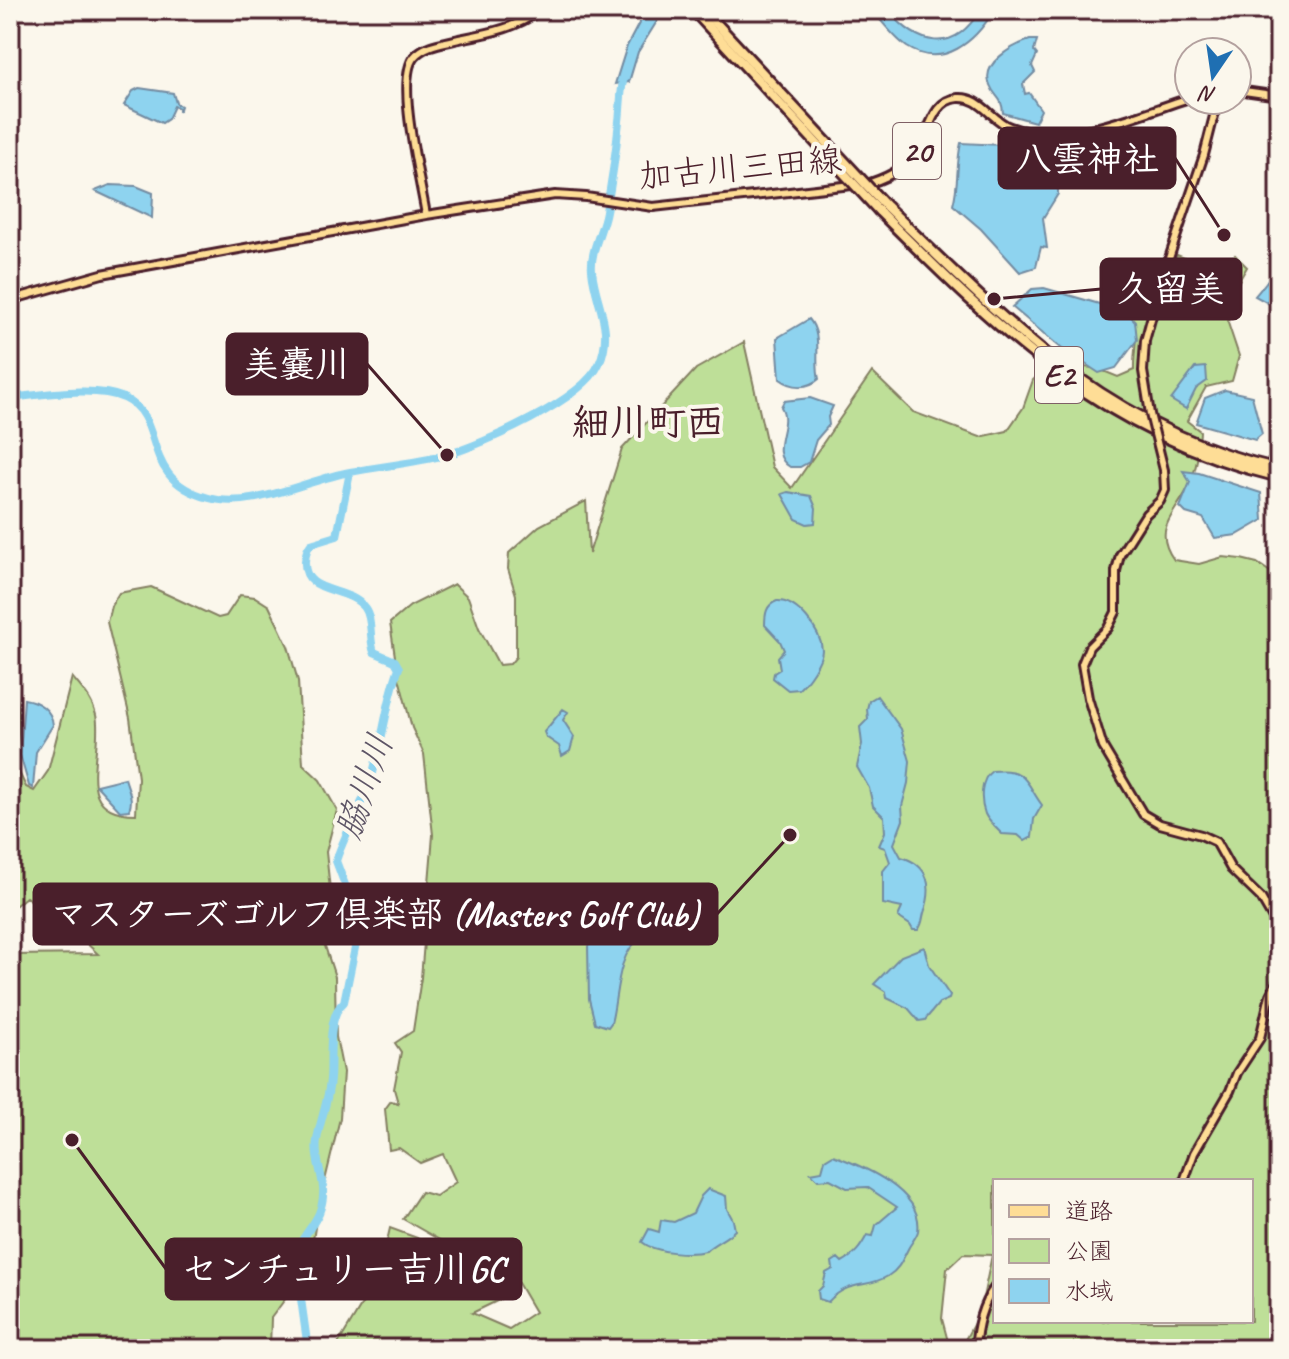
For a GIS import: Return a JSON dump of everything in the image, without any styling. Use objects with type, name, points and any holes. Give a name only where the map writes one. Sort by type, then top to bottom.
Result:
[{"type":"highway","name":"E2","points":[[693,10],[882,208],[1018,344],[1085,394],[1123,417],[1173,441],[1279,477]]},
{"type":"highway","name":"E2","points":[[704,10],[882,208],[1022,336],[1127,410],[1195,443],[1279,469]]},
{"type":"main road","points":[[426,215],[405,91],[408,68],[413,58],[425,47],[508,29],[540,10]]},
{"type":"main road","points":[[1253,92],[1279,96]]},
{"type":"main road","name":"加古川三田線","points":[[10,300],[102,274],[426,215],[555,195],[653,207],[848,186],[884,179],[905,166],[919,149],[940,106],[957,98],[981,104],[1013,128],[1075,134],[1173,103]]},
{"type":"main road","points":[[1214,116],[1145,341],[1143,371],[1166,482],[1163,496],[1146,514],[1120,555],[1116,571],[1116,612],[1108,628],[1089,647],[1082,664],[1082,676],[1103,747],[1143,814],[1160,824],[1216,842],[1231,869],[1261,898],[1279,929]]},
{"type":"main road","points":[[1185,1179],[1194,1153],[1237,1073],[1260,1038],[1270,995],[1279,978]]},
{"type":"main road","points":[[975,1349],[978,1326],[993,1292]]},
{"type":"green space","points":[[1177,255],[1218,272],[1235,255],[1247,267],[1232,293],[1228,323],[1239,356],[1232,381],[1206,387],[1187,421],[1200,431],[1197,459],[1189,486],[1168,522],[1165,539],[1174,560],[1199,564],[1223,557],[1241,559],[1257,563],[1279,578],[1279,1349],[960,1349],[980,1312],[992,1255],[963,1254],[947,1269],[942,1319],[950,1349],[335,1349],[379,1276],[390,1228],[417,1238],[455,1270],[499,1300],[472,1313],[509,1329],[535,1312],[511,1271],[459,1251],[403,1219],[421,1192],[436,1196],[456,1182],[443,1154],[420,1163],[399,1148],[389,1150],[385,1109],[391,1101],[398,1103],[394,1089],[401,1052],[395,1043],[413,1031],[421,978],[433,835],[424,754],[412,728],[397,670],[390,623],[410,606],[454,584],[468,597],[479,628],[499,665],[510,664],[516,657],[516,595],[508,569],[509,553],[539,526],[586,501],[589,554],[622,449],[696,369],[744,342],[772,467],[792,488],[872,372],[913,412],[980,437],[1007,431],[1023,408],[1033,380],[1050,365],[1096,368],[1118,377],[1134,370],[1136,333],[1127,312],[1141,311],[1165,296]]},
{"type":"green space","points":[[151,587],[218,618],[226,616],[240,595],[255,597],[269,606],[288,646],[298,681],[303,764],[320,780],[337,810],[326,852],[331,899],[324,943],[335,977],[336,1037],[343,1072],[340,1118],[317,1214],[309,1267],[271,1318],[270,1349],[10,1349],[10,955],[98,954],[66,924],[26,897],[10,910],[10,668],[15,673],[19,718],[16,766],[26,787],[34,791],[48,771],[72,677],[89,699],[96,715],[96,792],[103,804],[116,811],[136,814],[138,778],[130,718],[107,622],[111,606],[119,593]]},
{"type":"water","points":[[646,10],[664,10],[638,52],[629,82],[615,84],[627,46]]},
{"type":"water","points":[[872,10],[888,10],[911,31],[935,40],[958,34],[980,10],[994,10],[968,41],[946,54],[933,55],[907,47]]},
{"type":"water","points":[[1030,40],[1037,40],[1034,51],[1037,55],[1032,66],[1035,72],[1023,84],[1025,94],[1029,93],[1041,110],[1035,122],[1003,113],[988,77],[1000,56]]},
{"type":"water","points":[[139,88],[173,93],[176,103],[181,106],[179,112],[179,108],[174,106],[168,119],[162,123],[124,105],[133,91]]},
{"type":"water","points":[[1013,142],[1052,144],[1069,150],[1071,158],[1058,180],[1058,194],[1043,218],[1047,248],[1041,247],[1036,267],[1020,272],[981,229],[953,205],[961,143],[1003,145]]},
{"type":"water","points":[[110,185],[136,186],[153,193],[152,218],[95,191]]},
{"type":"water","points":[[1279,233],[1279,309],[1255,296],[1273,271],[1275,258],[1272,240]]},
{"type":"water","points":[[1044,288],[1127,312],[1135,321],[1137,340],[1116,368],[1099,373],[1061,348],[1012,307],[1032,289]]},
{"type":"water","points":[[809,319],[816,332],[819,379],[805,386],[795,386],[780,379],[777,338]]},
{"type":"water","points":[[1206,367],[1207,381],[1196,389],[1186,409],[1171,400],[1195,368]]},
{"type":"water","points":[[1225,390],[1252,396],[1262,434],[1255,440],[1196,423],[1205,398]]},
{"type":"water","points":[[810,398],[833,406],[828,417],[829,425],[816,440],[809,462],[800,467],[790,467],[780,454],[784,422],[781,407],[784,401]]},
{"type":"water","points":[[1183,471],[1199,473],[1261,493],[1263,520],[1237,535],[1215,538],[1203,518],[1186,513],[1180,507],[1190,482]]},
{"type":"water","points":[[788,492],[811,496],[816,508],[815,523],[807,524],[796,519],[782,494]]},
{"type":"water","points":[[777,601],[800,611],[821,642],[820,660],[799,689],[788,690],[773,678],[780,669],[778,657],[784,650],[765,621],[768,607]]},
{"type":"water","points":[[877,696],[901,729],[910,761],[902,806],[903,820],[894,844],[901,857],[918,866],[927,879],[927,904],[918,930],[913,930],[898,917],[902,908],[883,904],[883,871],[890,862],[885,848],[879,846],[885,832],[884,817],[873,806],[869,788],[857,767],[862,744],[860,727],[868,719],[869,701]]},
{"type":"water","points":[[24,699],[43,707],[50,714],[53,725],[36,752],[33,788],[29,786],[20,755]]},
{"type":"water","points":[[563,709],[568,712],[563,720],[574,737],[570,751],[562,756],[559,746],[544,732]]},
{"type":"water","points":[[992,771],[1019,774],[1042,805],[1034,819],[1032,837],[1025,841],[1018,835],[1002,834],[985,814],[982,791],[985,779]]},
{"type":"water","points":[[125,778],[131,802],[129,810],[120,811],[96,785]]},
{"type":"water","points":[[630,915],[637,920],[635,926],[640,939],[626,955],[622,966],[608,1027],[595,1023],[589,999],[588,946],[597,935]]},
{"type":"water","points":[[924,947],[929,965],[950,996],[939,1003],[925,1020],[919,1021],[908,1008],[887,998],[886,992],[874,984],[901,956]]},
{"type":"water","points":[[833,1155],[874,1173],[901,1192],[917,1217],[918,1231],[892,1273],[880,1280],[843,1290],[828,1302],[819,1299],[818,1291],[823,1286],[826,1273],[833,1269],[832,1262],[838,1258],[842,1262],[851,1257],[867,1235],[873,1236],[876,1225],[897,1207],[867,1187],[847,1188],[830,1179],[818,1180],[811,1173],[822,1171],[825,1160]]},
{"type":"water","points":[[708,1189],[726,1196],[735,1230],[706,1251],[699,1252],[664,1251],[642,1242],[649,1229],[659,1232],[661,1220],[674,1222],[693,1213]]},
{"type":"waterway","points":[[10,398],[84,391],[124,398],[146,420],[162,464],[172,477],[186,489],[226,501],[262,497],[334,476],[446,455],[531,419],[574,392],[589,378],[599,364],[603,351],[605,327],[592,263],[610,188],[625,73]]},
{"type":"waterway","name":"脇川川","points":[[308,1349],[295,1256],[322,1202],[323,1184],[316,1149],[329,1087],[332,1027],[334,1017],[344,1002],[358,933],[353,906],[336,861],[372,776],[399,668],[395,661],[374,652],[365,608],[348,596],[319,585],[306,572],[305,561],[311,544],[337,536],[350,472]]},
{"type":"place","name":"八雲神社","points":[[1224,235]]},
{"type":"place","name":"久留美","points":[[994,299]]},
{"type":"place","name":"美嚢川","points":[[447,455]]},
{"type":"place","name":"マスターズゴルフ倶楽部 (Masters Golf Club)","points":[[790,835]]},
{"type":"place","name":"センチュリー吉川GC","points":[[72,1140]]},
{"type":"district","name":"細川町西","points":[[648,422]]}]
